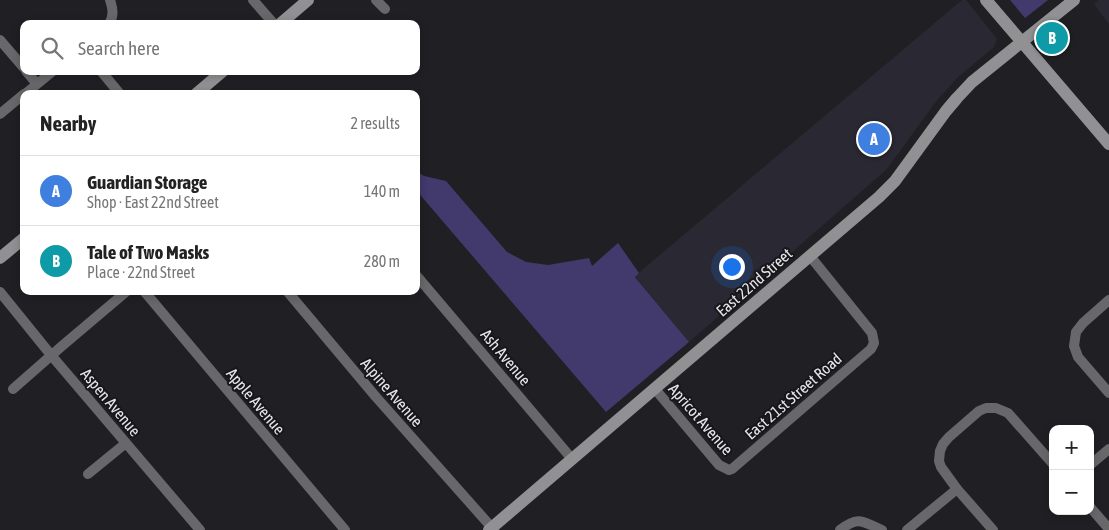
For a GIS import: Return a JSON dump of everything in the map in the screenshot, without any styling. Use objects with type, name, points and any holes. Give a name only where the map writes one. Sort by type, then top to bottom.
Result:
[{"type":"street","points":[[110,0],[113,13],[111,20]]},
{"type":"street","points":[[253,0],[270,20]]},
{"type":"street","points":[[285,20],[308,0]]},
{"type":"street","points":[[376,0],[385,10]]},
{"type":"street","points":[[986,0],[1109,144]]},
{"type":"street","name":"East 22nd Street","points":[[492,529],[880,197],[894,182],[946,111],[972,82],[1074,0]]},
{"type":"street","points":[[0,40],[20,63]]},
{"type":"street","points":[[29,75],[37,84]]},
{"type":"street","points":[[29,90],[48,75]]},
{"type":"street","points":[[104,75],[117,90]]},
{"type":"street","points":[[201,90],[218,75]]},
{"type":"street","points":[[0,114],[20,97]]},
{"type":"street","points":[[0,258],[20,241]]},
{"type":"street","name":"East 21st Street Road","points":[[725,469],[732,469],[871,349],[874,343],[872,333],[810,256]]},
{"type":"street","name":"Ash Avenue","points":[[420,280],[572,459]]},
{"type":"street","name":"Aspen Avenue","points":[[0,292],[200,530]]},
{"type":"street","points":[[13,389],[122,295]]},
{"type":"street","name":"Apple Avenue","points":[[147,295],[345,530]]},
{"type":"street","name":"Alpine Avenue","points":[[290,295],[376,398],[492,529]]},
{"type":"street","points":[[1109,300],[1082,323],[1076,332],[1074,346],[1078,357],[1109,393]]},
{"type":"street","name":"Apricot Avenue","points":[[655,389],[719,465],[725,469]]},
{"type":"street","points":[[993,530],[957,489],[941,467],[939,461],[943,444],[979,411],[986,408],[996,408],[1008,413],[1049,459]]},
{"type":"street","points":[[88,474],[126,443]]},
{"type":"street","points":[[1094,462],[1109,449]]},
{"type":"street","points":[[907,530],[957,489]]},
{"type":"street","points":[[1094,512],[1109,529]]},
{"type":"street","points":[[840,530],[846,525],[860,521],[882,530]]},
{"type":"shaded area","points":[[962,0],[966,0],[997,39],[994,47],[958,77],[938,99],[886,170],[689,342],[635,276]]},
{"type":"shaded area","points":[[1010,0],[1048,0],[1025,18]]},
{"type":"shaded area","points":[[1099,0],[1109,0],[1109,24],[1094,4]]},
{"type":"shaded area","points":[[420,174],[446,181],[507,252],[526,262],[548,265],[589,258],[592,266],[618,243],[639,273],[635,277],[689,342],[606,412],[420,195]]},
{"type":"place","name":"Tale of Two Masks","points":[[1052,38]]},
{"type":"place","name":"Guardian Storage","points":[[874,139]]}]
